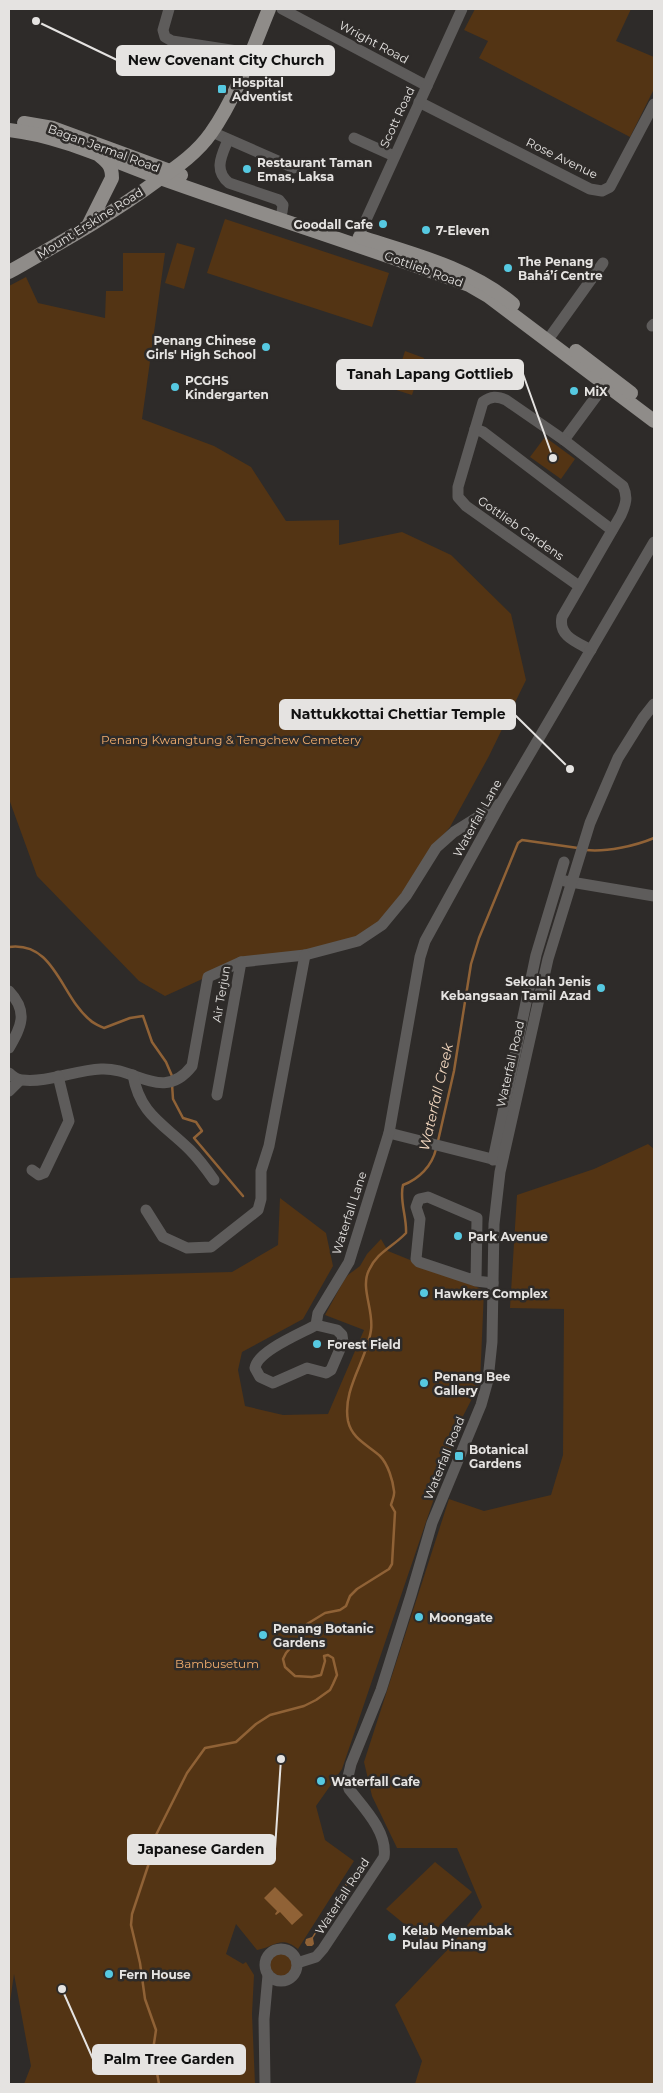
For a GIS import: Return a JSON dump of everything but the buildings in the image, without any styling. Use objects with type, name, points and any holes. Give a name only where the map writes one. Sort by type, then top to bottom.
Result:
[{"type":"main road","points":[[187,182],[186,170],[192,156],[212,132],[235,88],[269,9]]},
{"type":"main road","name":"Bagan Jermal Road","points":[[9,121],[53,128],[165,175]]},
{"type":"main road","name":"Bagan Jermal Road","points":[[9,130],[59,140],[100,156],[165,175]]},
{"type":"main road","points":[[88,227],[112,178],[112,170],[109,163],[100,156]]},
{"type":"main road","name":"Mount Erskine Road","points":[[9,272],[88,227],[192,156]]},
{"type":"main road","name":"Gottlieb Road","points":[[165,175],[282,212],[477,289],[608,381],[654,410]]},
{"type":"main road","name":"Gottlieb Road","points":[[187,182],[216,197],[356,241],[425,259],[481,281],[496,290],[552,334],[654,421]]},
{"type":"main road","points":[[134,197],[171,189],[216,197]]},
{"type":"street","points":[[169,9],[164,30],[165,37],[172,41],[250,53]]},
{"type":"street","name":"Wright Road","points":[[282,9],[427,86]]},
{"type":"street","name":"Scott Road","points":[[356,241],[462,9]]},
{"type":"street","name":"Rose Avenue","points":[[419,102],[590,188],[602,191],[610,187],[654,104]]},
{"type":"street","points":[[212,132],[294,168]]},
{"type":"street","points":[[354,138],[394,156]]},
{"type":"street","points":[[228,140],[220,161],[221,172],[225,179],[229,183],[279,200],[283,205],[282,212]]},
{"type":"street","points":[[552,334],[604,263]]},
{"type":"street","points":[[564,440],[608,381]]},
{"type":"street","name":"Gottlieb Gardens","points":[[579,586],[461,502],[458,497],[458,487],[483,402],[489,397],[495,396],[506,400],[564,440],[623,486],[626,494],[626,503],[562,617],[560,624],[563,632],[568,637],[591,650]]},
{"type":"street","points":[[475,429],[483,432],[612,530]]},
{"type":"street","name":"Waterfall Lane","points":[[316,1325],[318,1312],[331,1288],[349,1262],[388,1133],[420,958],[425,941],[501,803],[654,542]]},
{"type":"street","name":"Waterfall Road","points":[[297,1963],[316,1957],[324,1949],[384,1857],[384,1844],[376,1826],[349,1789],[347,1781],[351,1764],[381,1690],[432,1524],[480,1405],[485,1388],[492,1342],[497,1161],[548,959],[584,838],[618,758],[654,704]]},
{"type":"street","name":"Air Terjun","points":[[217,1095],[240,962],[305,955],[358,941],[382,925],[406,896],[436,848],[454,832],[501,803]]},
{"type":"street","points":[[388,1133],[497,1161],[536,955],[564,862]]},
{"type":"street","points":[[558,879],[570,884],[654,896]]},
{"type":"street","points":[[146,1210],[162,1237],[187,1248],[211,1247],[258,1210],[262,1199],[261,1171],[269,1146],[305,955]]},
{"type":"street","points":[[9,1073],[20,1080],[58,1076],[83,1070],[111,1068],[152,1082],[170,1082],[184,1076],[192,1066],[208,977],[240,962]]},
{"type":"street","points":[[9,991],[18,1005],[20,1021],[17,1035],[9,1048]]},
{"type":"street","points":[[132,1075],[135,1088],[144,1105],[166,1130],[191,1150],[214,1180]]},
{"type":"street","points":[[32,1170],[39,1175],[44,1173],[69,1122],[58,1076]]},
{"type":"street","points":[[9,1091],[20,1080]]},
{"type":"street","points":[[476,1281],[478,1219],[428,1197],[419,1199],[416,1207],[420,1219],[415,1257],[418,1261],[476,1281],[493,1284]]},
{"type":"street","points":[[316,1325],[337,1330],[342,1335],[343,1342],[332,1370],[326,1373],[307,1368],[273,1382],[260,1377],[255,1368],[260,1358],[278,1345],[316,1325]]},
{"type":"street","points":[[265,2084],[264,2019],[268,1975],[264,1965],[265,1959],[272,1950],[277,1948],[288,1950],[292,1953],[297,1963],[295,1973],[287,1980],[277,1981],[268,1975]]},
{"type":"green space","points":[[475,9],[631,9],[616,41],[654,57],[654,89],[630,137],[479,58],[488,41],[464,30]]},
{"type":"green space","points":[[225,219],[389,273],[372,327],[207,273]]},
{"type":"green space","points":[[177,243],[195,248],[184,289],[165,283]]},
{"type":"green space","name":"Penang Kwangtung & Tengchew Cemetery","points":[[123,253],[165,253],[142,419],[214,446],[251,467],[286,521],[339,520],[339,545],[402,532],[451,555],[511,614],[526,680],[489,756],[450,827],[429,852],[390,914],[363,940],[244,960],[165,996],[139,981],[37,876],[9,799],[9,286],[26,277],[38,303],[105,318],[106,291],[123,291]]},
{"type":"green space","points":[[405,351],[424,358],[412,395],[393,389]]},
{"type":"green space","points":[[545,437],[575,459],[561,479],[530,457]]},
{"type":"green space","points":[[648,1144],[654,1149],[654,2084],[415,2084],[422,2061],[395,2005],[450,1947],[482,1907],[457,1848],[397,1848],[372,1796],[364,1762],[449,1499],[484,1511],[551,1495],[563,1455],[564,1309],[510,1308],[517,1195],[594,1169]]},
{"type":"green space","name":"Bambusetum","points":[[280,1198],[326,1233],[333,1266],[303,1319],[242,1352],[238,1370],[245,1406],[283,1415],[328,1414],[364,1330],[325,1315],[348,1275],[360,1266],[367,1254],[381,1239],[388,1251],[484,1290],[480,1383],[460,1422],[342,1769],[316,1806],[325,1840],[354,1861],[298,1949],[282,1942],[257,1950],[236,1924],[226,1954],[243,1964],[246,1962],[254,1975],[252,2014],[255,2084],[24,2084],[31,2066],[14,1974],[9,2009],[9,1278],[232,1272],[278,1245]]},
{"type":"green space","points":[[435,1862],[472,1892],[425,1941],[386,1909]]},
{"type":"green space","points":[[282,1952],[290,1956],[294,1964],[290,1972],[282,1976],[274,1972],[270,1964],[274,1956]]},
{"type":"shaded area","points":[[353,1872],[355,1873],[313,1938],[314,1944],[307,1946],[305,1943],[306,1939],[312,1937]]},
{"type":"shaded area","points":[[275,1887],[303,1915],[292,1925],[280,1912],[276,1915],[277,1911],[264,1898]]},
{"type":"waterway","name":"Waterfall Creek","points":[[586,850],[621,848],[654,838]]},
{"type":"waterway","name":"Waterfall Creek","points":[[438,1141],[454,1071],[471,964],[479,938],[518,843],[522,840],[578,848]]},
{"type":"waterway","points":[[9,947],[24,947],[37,953],[47,961],[80,1010],[97,1025],[104,1028],[130,1018],[143,1016],[152,1042],[166,1062],[172,1076]]},
{"type":"waterway","points":[[172,1084],[173,1099],[183,1118],[196,1122],[202,1131],[194,1138],[243,1196]]},
{"type":"waterway","name":"Waterfall Creek","points":[[159,2084],[153,2050],[156,2030],[145,1999],[140,1963],[131,1925],[132,1914],[153,1851],[155,1837],[187,1773],[205,1748],[236,1742],[256,1724],[270,1715],[304,1706],[330,1690],[337,1675],[333,1658],[328,1655],[324,1656],[325,1661],[321,1675],[312,1677],[295,1676],[285,1667],[283,1659],[300,1637],[307,1624],[325,1613],[340,1610],[346,1606],[350,1596],[357,1589],[389,1569],[392,1564],[395,1512],[391,1505],[394,1496],[391,1478],[388,1468],[380,1456],[353,1433],[348,1421],[348,1398],[369,1341],[371,1330],[371,1315],[366,1292],[369,1270],[376,1259],[406,1233],[402,1197],[403,1185],[424,1171],[436,1149]]},
{"type":"place","name":"New Covenant City Church","points":[[36,21]]},
{"type":"place","name":"Hospital Adventist","points":[[222,89]]},
{"type":"place","name":"Restaurant Taman Emas, Laksa","points":[[247,169]]},
{"type":"place","name":"Goodall Cafe","points":[[383,224]]},
{"type":"place","name":"7-Eleven","points":[[426,230]]},
{"type":"place","name":"The Penang Bahá’í Centre","points":[[508,268]]},
{"type":"place","name":"Penang Chinese Girls' High School","points":[[266,347]]},
{"type":"place","name":"PCGHS Kindergarten","points":[[175,387]]},
{"type":"place","name":"MiX","points":[[574,391]]},
{"type":"place","name":"Tanah Lapang Gottlieb","points":[[553,458]]},
{"type":"place","name":"Nattukkottai Chettiar Temple","points":[[570,769]]},
{"type":"place","name":"Sekolah Jenis Kebangsaan Tamil Azad","points":[[601,988]]},
{"type":"place","name":"Park Avenue","points":[[458,1236]]},
{"type":"place","name":"Hawkers Complex","points":[[424,1293]]},
{"type":"place","name":"Forest Field","points":[[317,1344]]},
{"type":"place","name":"Penang Bee Gallery","points":[[424,1383]]},
{"type":"place","name":"Botanical Gardens","points":[[459,1456]]},
{"type":"place","name":"Moongate","points":[[419,1617]]},
{"type":"place","name":"Penang Botanic Gardens","points":[[263,1635]]},
{"type":"place","name":"Japanese Garden","points":[[281,1759]]},
{"type":"place","name":"Waterfall Cafe","points":[[321,1781]]},
{"type":"place","name":"Kelab Menembak Pulau Pinang","points":[[392,1937]]},
{"type":"place","name":"Fern House","points":[[109,1974]]},
{"type":"place","name":"Palm Tree Garden","points":[[62,1989]]}]
